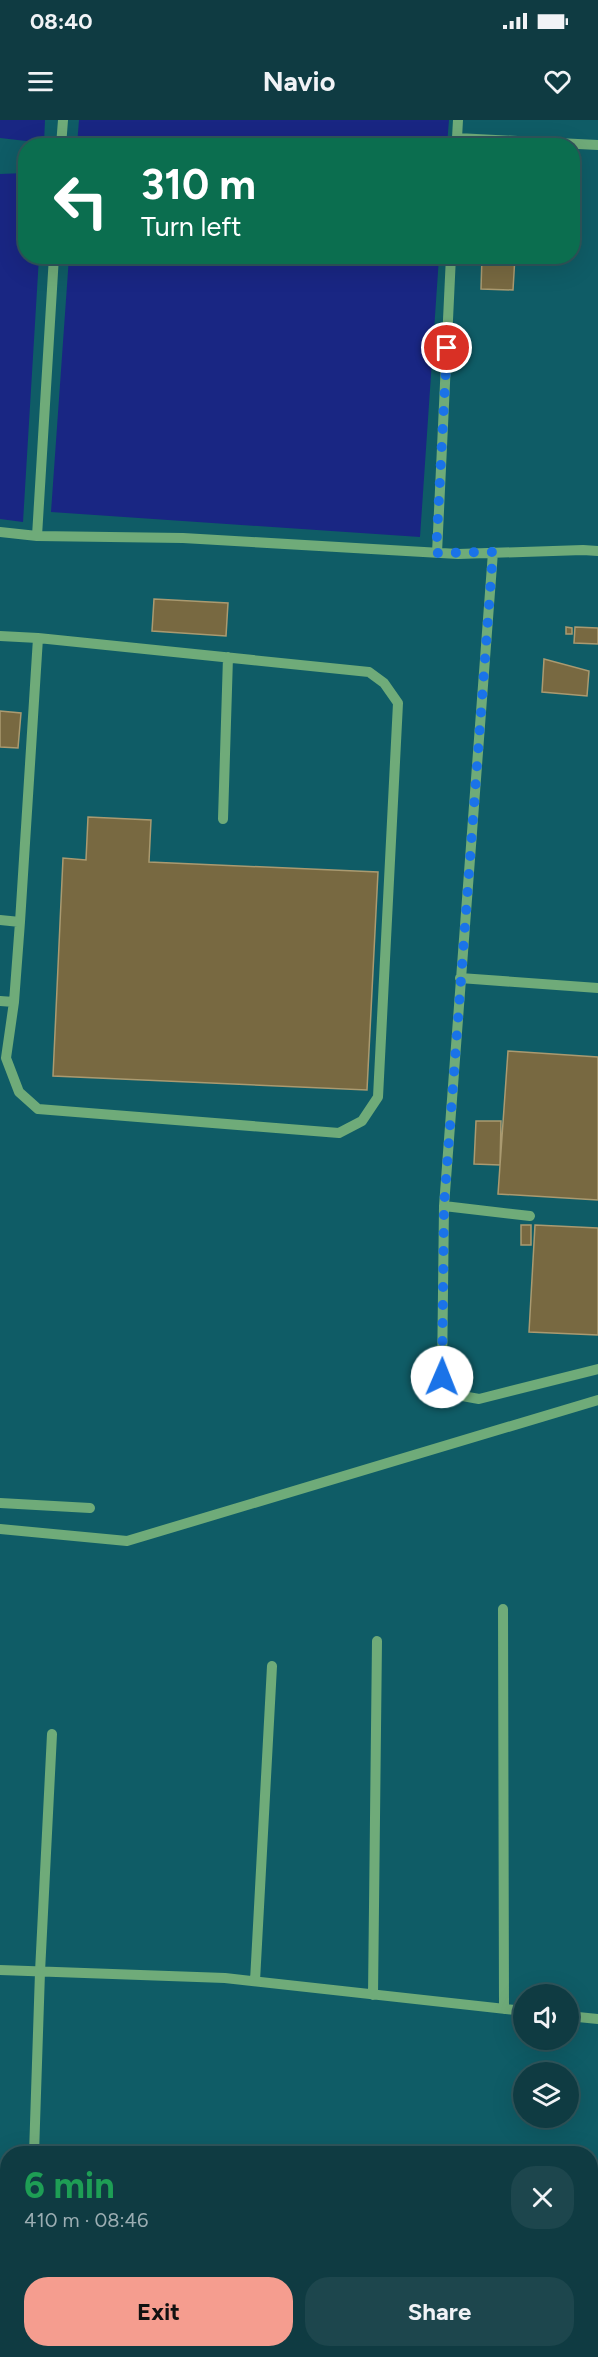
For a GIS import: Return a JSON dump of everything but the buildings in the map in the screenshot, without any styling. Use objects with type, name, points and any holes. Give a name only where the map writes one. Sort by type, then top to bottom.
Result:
[{"type":"street","points":[[62,138],[63,120]]},
{"type":"street","points":[[457,138],[458,120]]},
{"type":"street","points":[[580,145],[598,145]]},
{"type":"street","points":[[37,536],[54,264]]},
{"type":"street","points":[[436,553],[451,264]]},
{"type":"street","points":[[0,532],[37,536],[183,538],[436,553],[598,551]]},
{"type":"street","points":[[493,552],[444,1206],[442,1377],[457,1395],[479,1399],[598,1369]]},
{"type":"street","points":[[0,636],[38,638],[369,672],[384,682],[398,703],[378,1097],[362,1121],[339,1133],[38,1109],[20,1092],[3,1058],[14,1002],[38,638]]},
{"type":"street","points":[[223,819],[228,657]]},
{"type":"street","points":[[0,920],[20,922]]},
{"type":"street","points":[[460,978],[598,988]]},
{"type":"street","points":[[0,1001],[14,1002]]},
{"type":"street","points":[[444,1206],[530,1216]]},
{"type":"street","points":[[0,1528],[127,1541],[598,1400]]},
{"type":"street","points":[[0,1503],[90,1508]]},
{"type":"street","points":[[503,1609],[504,2009]]},
{"type":"street","points":[[373,1995],[377,1641]]},
{"type":"street","points":[[255,1981],[272,1666]]},
{"type":"street","points":[[34,2146],[52,1734]]},
{"type":"street","points":[[0,1970],[225,1978],[513,2010]]},
{"type":"street","points":[[579,2017],[598,2019]]},
{"type":"shaded area","points":[[0,120],[598,120],[598,2146],[0,2146]]},
{"type":"shaded area","points":[[0,120],[45,120],[44,138],[18,138],[18,140],[0,138]]},
{"type":"shaded area","points":[[79,120],[449,120],[448,138],[78,138]]},
{"type":"shaded area","points":[[18,173],[18,264],[39,264],[23,522],[0,519],[0,174]]},
{"type":"shaded area","points":[[69,264],[439,264],[420,537],[51,512]]},
{"type":"route","points":[[442,1377],[444,1206],[493,552],[436,553],[447,348]]}]
